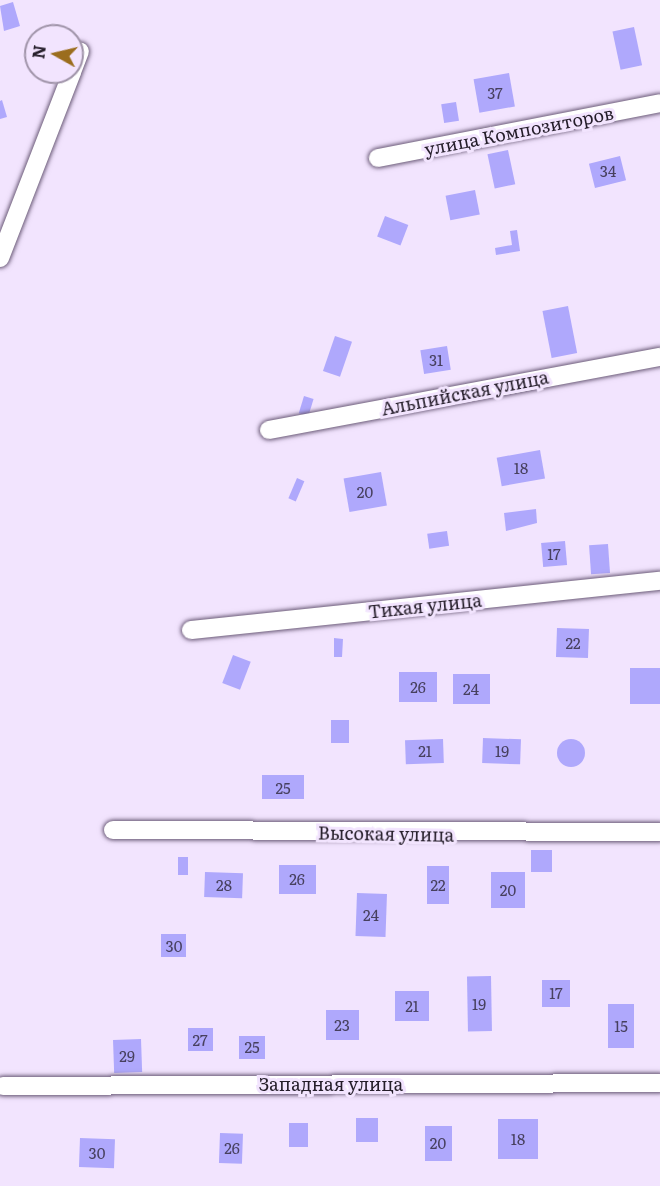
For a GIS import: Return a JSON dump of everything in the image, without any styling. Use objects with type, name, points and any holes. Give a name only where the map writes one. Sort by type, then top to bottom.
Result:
[{"type":"street","points":[[0,258],[67,84]]},
{"type":"street","name":"улица Композиторов","points":[[378,158],[660,103]]},
{"type":"street","name":"Альпийская улица","points":[[269,430],[660,357]]},
{"type":"street","name":"Тихая улица","points":[[191,630],[660,581]]},
{"type":"street","name":"Высокая улица","points":[[113,830],[660,832]]},
{"type":"street","name":"Западная улица","points":[[5,1084],[660,1083]]},
{"type":"building","points":[[13,2],[20,26],[4,31],[0,6]]},
{"type":"building","points":[[634,27],[642,65],[621,70],[612,32]]},
{"type":"building","points":[[509,73],[515,106],[479,113],[474,79]]},
{"type":"building","points":[[2,100],[7,117],[0,119],[0,101]]},
{"type":"building","points":[[456,102],[459,121],[444,123],[441,104]]},
{"type":"building","points":[[508,150],[515,184],[495,189],[487,154]]},
{"type":"building","points":[[620,156],[626,180],[595,188],[589,164]]},
{"type":"building","points":[[475,190],[480,215],[450,220],[446,196]]},
{"type":"building","points":[[385,216],[408,225],[400,245],[377,237]]},
{"type":"building","points":[[517,230],[520,251],[496,255],[495,248],[512,245],[510,231]]},
{"type":"building","points":[[568,306],[577,353],[552,358],[542,311]]},
{"type":"building","points":[[335,336],[352,342],[340,377],[323,371]]},
{"type":"building","points":[[447,346],[451,370],[424,374],[420,350]]},
{"type":"building","points":[[304,396],[314,399],[308,416],[299,413]]},
{"type":"building","points":[[540,450],[545,479],[502,486],[497,458]]},
{"type":"building","points":[[381,472],[387,505],[349,512],[344,479]]},
{"type":"building","points":[[297,478],[304,481],[296,501],[288,498]]},
{"type":"building","points":[[536,509],[537,523],[506,531],[504,513]]},
{"type":"building","points":[[447,531],[449,546],[429,549],[427,534]]},
{"type":"building","points":[[565,541],[567,565],[543,567],[541,543]]},
{"type":"building","points":[[608,544],[610,573],[591,574],[589,545]]},
{"type":"building","points":[[557,628],[589,629],[588,658],[556,657]]},
{"type":"building","points":[[334,638],[343,639],[342,657],[334,657]]},
{"type":"building","points":[[233,655],[251,662],[240,690],[222,683]]},
{"type":"building","points":[[630,668],[660,668],[660,704],[630,704]]},
{"type":"building","points":[[399,672],[437,672],[437,702],[399,702]]},
{"type":"building","points":[[453,674],[490,674],[490,704],[453,704]]},
{"type":"building","points":[[331,720],[349,720],[349,743],[331,743]]},
{"type":"building","points":[[483,738],[521,739],[520,764],[482,763]]},
{"type":"building","points":[[443,739],[444,763],[406,764],[405,740]]},
{"type":"building","points":[[571,739],[581,743],[585,753],[581,763],[571,767],[561,763],[557,753],[561,743]]},
{"type":"building","points":[[262,775],[304,775],[304,799],[262,799]]},
{"type":"building","points":[[531,850],[552,850],[552,872],[531,872]]},
{"type":"building","points":[[178,857],[188,857],[188,875],[178,875]]},
{"type":"building","points":[[279,865],[316,865],[316,894],[279,894]]},
{"type":"building","points":[[427,866],[449,866],[449,904],[427,904]]},
{"type":"building","points":[[205,872],[243,873],[242,898],[204,897]]},
{"type":"building","points":[[491,872],[525,872],[525,908],[491,908]]},
{"type":"building","points":[[357,893],[387,894],[385,937],[355,936]]},
{"type":"building","points":[[161,934],[186,934],[186,957],[161,957]]},
{"type":"building","points":[[467,976],[491,976],[492,1031],[468,1031]]},
{"type":"building","points":[[542,980],[570,980],[570,1007],[542,1007]]},
{"type":"building","points":[[395,991],[429,991],[429,1021],[395,1021]]},
{"type":"building","points":[[608,1004],[634,1004],[634,1048],[608,1048]]},
{"type":"building","points":[[326,1010],[359,1010],[359,1040],[326,1040]]},
{"type":"building","points":[[188,1028],[213,1028],[213,1051],[188,1051]]},
{"type":"building","points":[[239,1036],[265,1036],[265,1059],[239,1059]]},
{"type":"building","points":[[141,1039],[142,1072],[114,1073],[113,1040]]},
{"type":"building","points":[[356,1118],[378,1118],[378,1142],[356,1142]]},
{"type":"building","points":[[498,1119],[538,1119],[538,1159],[498,1159]]},
{"type":"building","points":[[289,1123],[308,1123],[308,1147],[289,1147]]},
{"type":"building","points":[[425,1126],[452,1126],[452,1161],[425,1161]]},
{"type":"building","points":[[220,1133],[243,1134],[242,1164],[219,1163]]},
{"type":"building","points":[[80,1138],[115,1139],[114,1168],[79,1167]]}]
